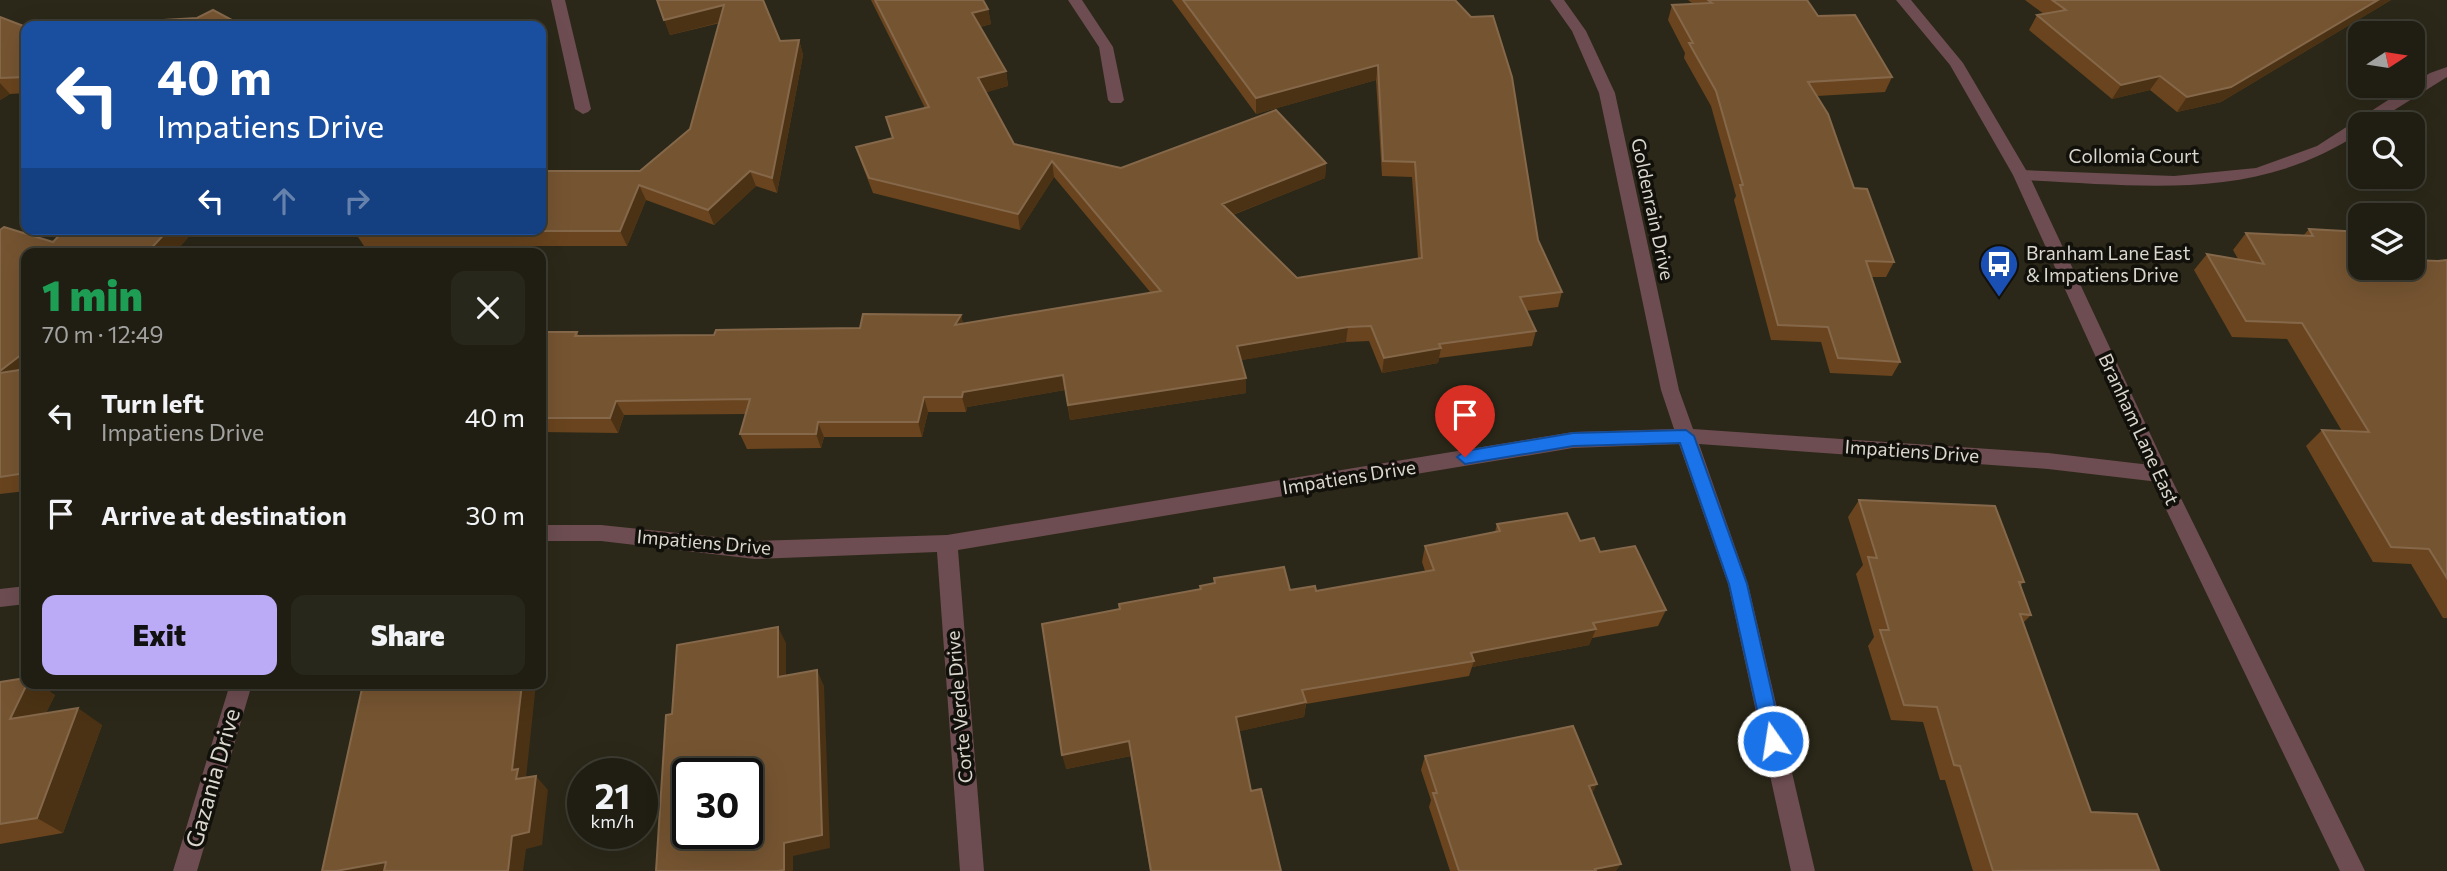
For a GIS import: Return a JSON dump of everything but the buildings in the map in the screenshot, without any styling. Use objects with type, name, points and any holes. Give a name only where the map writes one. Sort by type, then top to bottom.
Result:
[{"type":"street","points":[[558,0],[583,109]]},
{"type":"street","points":[[1075,0],[1105,47],[1116,100]]},
{"type":"street","name":"Goldenrain Drive","points":[[1557,0],[1579,31],[1606,93],[1670,390],[1738,584],[1803,871]]},
{"type":"street","name":"Branham Lane East","points":[[1903,0],[1956,63],[2021,175],[2159,474],[2353,871]]},
{"type":"street","name":"Collomia Court","points":[[2381,112],[2435,76],[2447,72]]},
{"type":"street","name":"Collomia Court","points":[[2021,175],[2174,181],[2258,173],[2323,150],[2348,134]]},
{"type":"street","name":"Impatiens Drive","points":[[546,533],[601,533],[755,550],[947,544],[1573,440],[1686,436],[2048,461],[2159,474]]},
{"type":"street","name":"Corte Verde Drive","points":[[947,544],[972,871]]},
{"type":"street","points":[[0,598],[21,595]]},
{"type":"street","name":"Gazania Drive","points":[[186,871],[240,689]]},
{"type":"place","name":"Branham Lane East & Impatiens Drive","points":[[1999,298]]},
{"type":"route","points":[[1465,457],[1573,440],[1686,436],[1738,584],[1773,741]]}]
